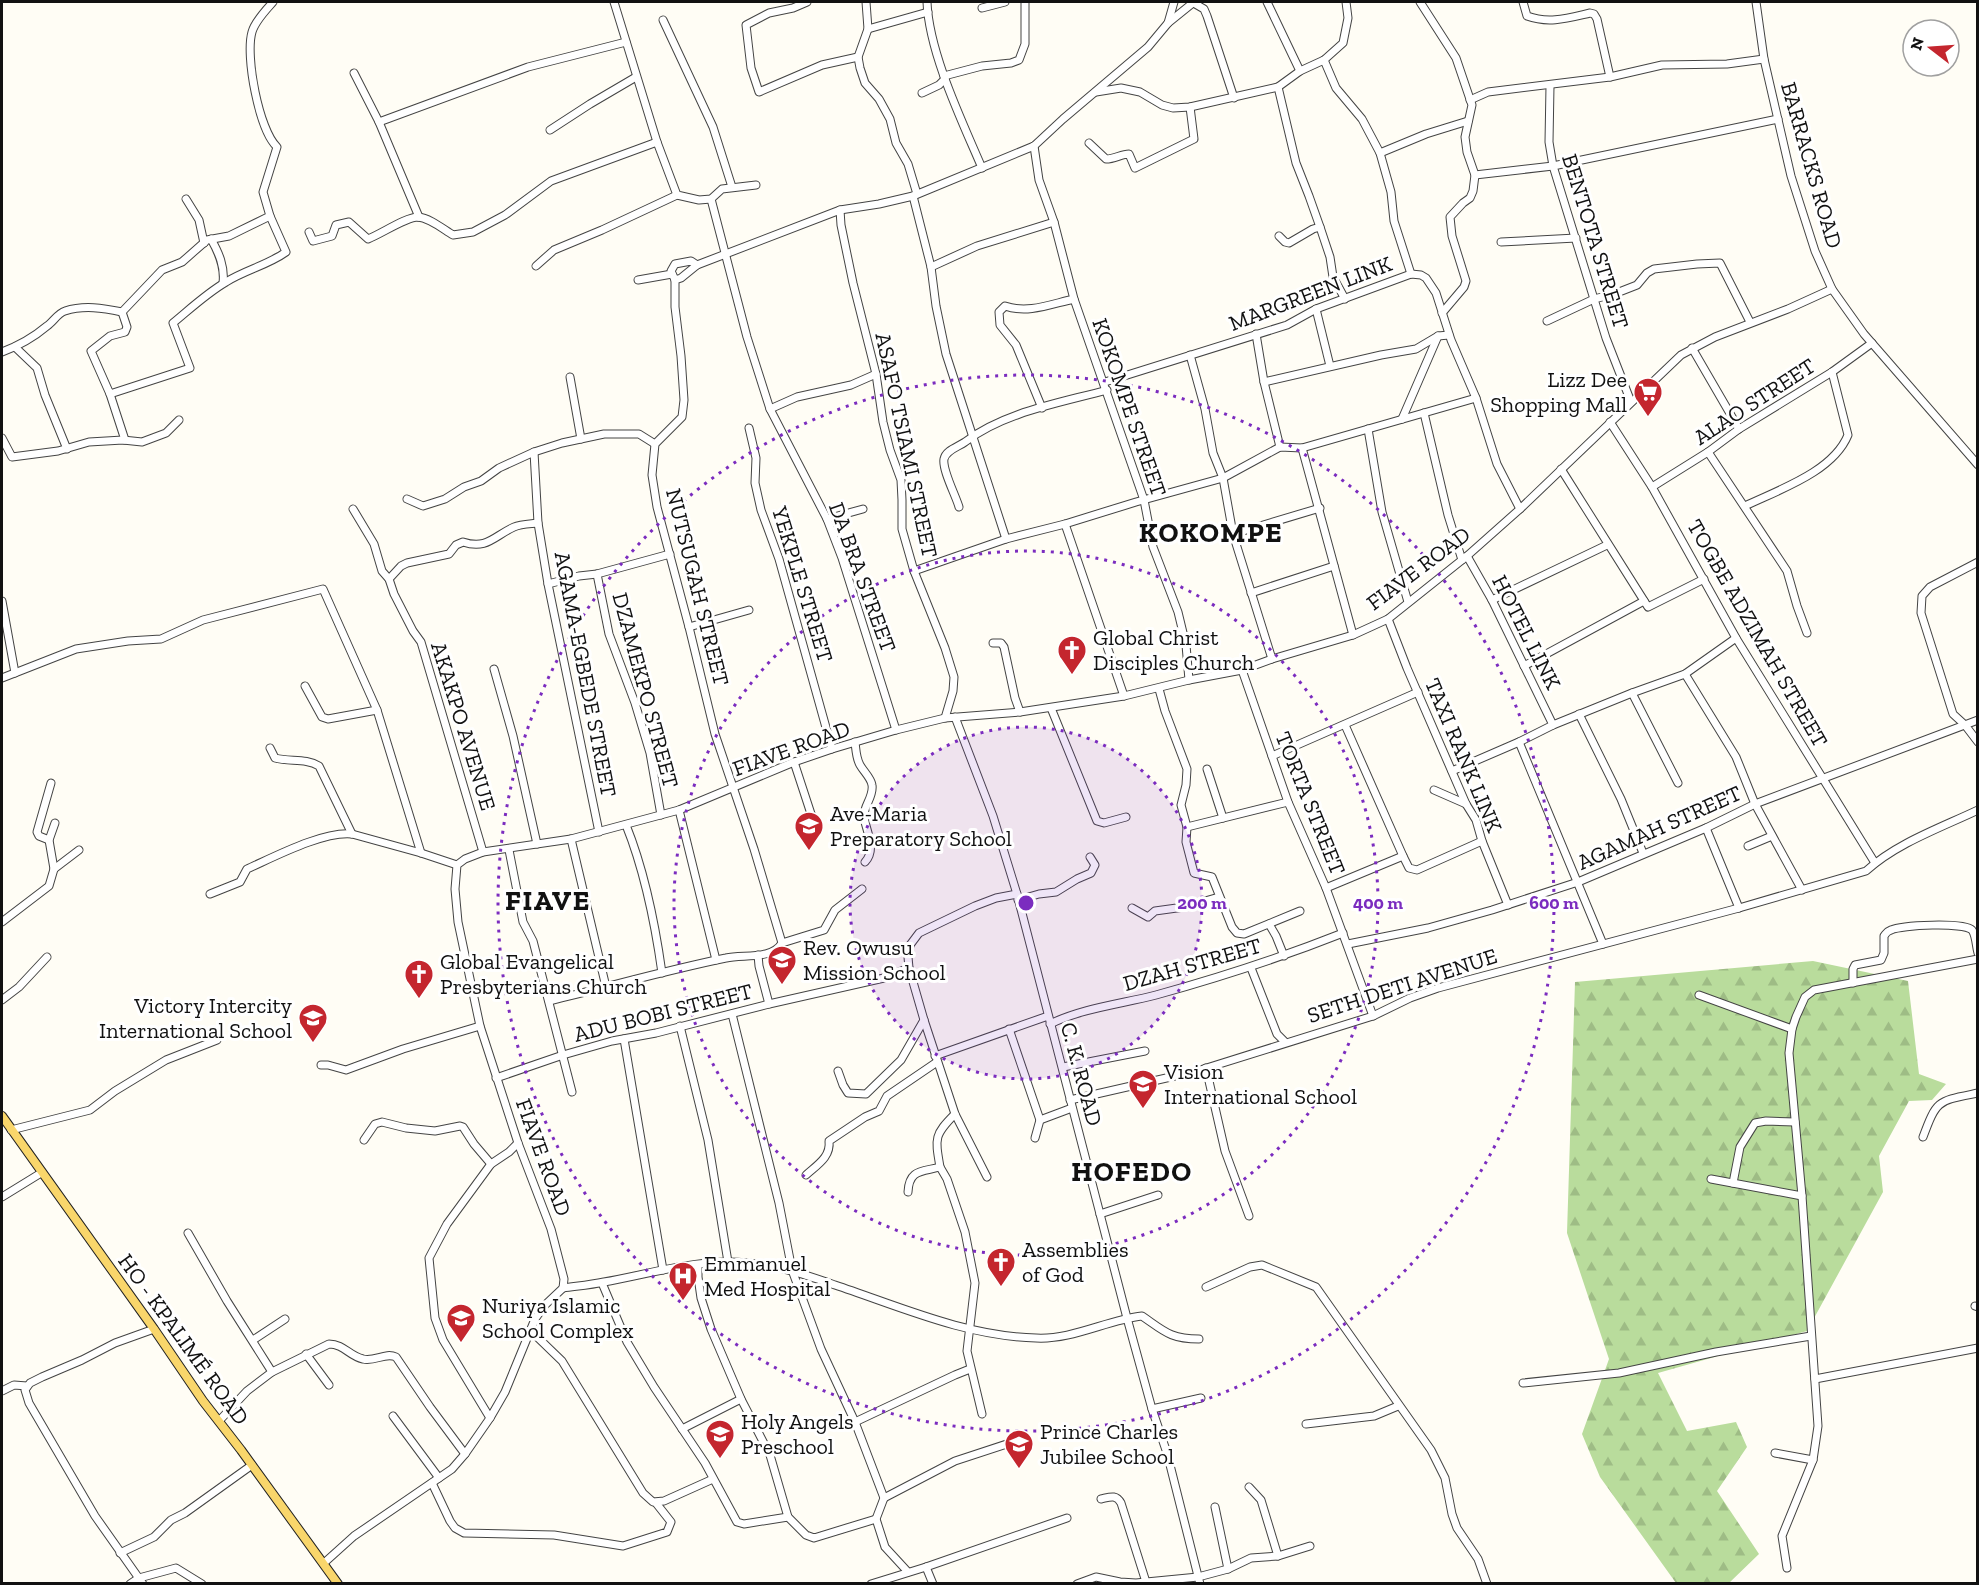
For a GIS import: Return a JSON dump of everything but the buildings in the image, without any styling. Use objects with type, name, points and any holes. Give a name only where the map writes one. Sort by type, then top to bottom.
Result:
[{"type":"main road","name":"HO - KPALIMÉ ROAD","points":[[2,1116],[338,1584]]},
{"type":"street","points":[[110,394],[190,368],[173,323],[223,283],[245,271],[278,258],[286,252],[270,216],[263,192],[277,147],[271,141],[250,72],[249,45],[252,28],[273,2]]},
{"type":"street","points":[[614,2],[657,142],[677,195]]},
{"type":"street","points":[[807,2],[793,8],[769,13],[746,25],[751,69],[759,92],[822,65],[858,57]]},
{"type":"street","points":[[866,2],[868,29],[858,57],[865,83],[879,99],[890,119],[896,143],[908,164],[931,267],[946,354],[1006,539]]},
{"type":"street","points":[[927,2],[945,77],[982,168]]},
{"type":"street","points":[[982,8],[1005,2]]},
{"type":"street","points":[[922,93],[939,85],[945,77],[982,66],[1019,60],[1025,44],[1025,2]]},
{"type":"street","points":[[1168,23],[1174,2]]},
{"type":"street","points":[[638,280],[681,278],[697,265],[840,210],[915,195],[1034,146],[1148,47],[1168,23],[1193,2],[1204,9],[1207,16],[1234,98]]},
{"type":"street","points":[[1267,2],[1300,71]]},
{"type":"street","points":[[1094,92],[1121,88],[1140,92],[1162,105],[1173,108],[1190,107],[1278,87],[1300,71],[1324,60],[1343,43],[1348,18],[1346,2]]},
{"type":"street","points":[[1420,2],[1456,58],[1472,105],[1465,137],[1467,152],[1475,175],[1473,190],[1470,198],[1463,202],[1450,217],[1452,236],[1466,281],[1464,287],[1442,313]]},
{"type":"street","points":[[1523,2],[1527,16],[1538,20],[1554,21],[1594,14],[1610,77]]},
{"type":"street","name":"BARRACKS ROAD","points":[[1756,2],[1764,58],[1791,176],[1805,221],[1832,290],[1872,343],[1977,465]]},
{"type":"street","points":[[868,29],[928,12]]},
{"type":"street","points":[[663,20],[713,128],[732,188]]},
{"type":"street","points":[[379,122],[528,67],[626,42]]},
{"type":"street","points":[[1470,100],[1488,92],[1610,77],[1662,65],[1727,64],[1764,58]]},
{"type":"street","points":[[1324,60],[1336,88],[1362,119],[1380,153],[1391,192],[1394,221],[1411,274]]},
{"type":"street","points":[[354,73],[379,122],[418,217]]},
{"type":"street","points":[[550,130],[636,77]]},
{"type":"street","name":"BENTOTA STREET","points":[[1550,86],[1549,142],[1553,166],[1606,338],[1631,402]]},
{"type":"street","points":[[1278,87],[1296,163],[1310,196],[1330,257],[1333,277],[1345,298]]},
{"type":"street","points":[[1089,143],[1106,159],[1129,154],[1135,168],[1194,139],[1190,107]]},
{"type":"street","points":[[1475,175],[1553,166],[1778,119]]},
{"type":"street","points":[[1380,153],[1426,134],[1468,121]]},
{"type":"street","points":[[309,232],[313,241],[332,236],[336,225],[349,222],[368,239],[406,220],[418,217],[430,221],[453,235],[473,232],[505,215],[551,181],[657,142]]},
{"type":"street","name":"KOKOMPE STREET","points":[[1034,146],[1039,180],[1054,222],[1074,299],[1144,500],[1153,547],[1178,612],[1186,645],[1189,680]]},
{"type":"street","points":[[536,266],[554,250],[677,195],[699,200],[711,199],[722,189],[756,185]]},
{"type":"street","points":[[186,199],[199,219],[208,241],[219,252],[224,273],[223,283]]},
{"type":"street","name":"DA BRA STREET","points":[[711,199],[747,337],[770,409],[827,519],[842,558],[896,730]]},
{"type":"street","name":"ASAFO TSIAMI STREET","points":[[840,210],[841,225],[876,374],[885,429],[902,489],[902,529],[914,571],[952,666],[953,691],[945,718]]},
{"type":"street","points":[[122,312],[162,270],[182,262],[208,241],[229,236],[270,216]]},
{"type":"street","points":[[931,267],[977,246],[1054,222]]},
{"type":"street","points":[[1279,236],[1289,243],[1320,227]]},
{"type":"street","points":[[1501,242],[1576,238]]},
{"type":"street","points":[[407,499],[423,506],[445,499],[464,487],[481,481],[499,468],[534,452],[580,439],[604,434],[639,434],[655,444],[682,417],[684,400],[673,277],[675,264],[691,261],[697,265]]},
{"type":"street","points":[[1547,321],[1594,299],[1637,285],[1653,269],[1720,263],[1750,322]]},
{"type":"street","name":"MARGREEN LINK","points":[[959,507],[949,483],[944,462],[947,453],[972,435],[1005,420],[1190,355],[1287,325],[1316,309],[1411,274],[1421,275],[1431,283],[1436,293],[1449,335],[1476,398],[1497,464],[1520,509]]},
{"type":"street","name":"FIAVE ROAD","points":[[563,1288],[564,1279],[551,1228],[518,1143],[480,1026],[458,921],[455,889],[457,864],[483,852],[571,839],[679,810],[794,762],[896,730],[945,718],[1020,712],[1124,696],[1242,670],[1353,635],[1388,619],[1464,558],[1520,509],[1631,402],[1692,348],[1750,322],[1832,290]]},
{"type":"street","points":[[1042,408],[1023,358],[1000,325],[999,312],[1005,306],[1017,310],[1030,310],[1074,299]]},
{"type":"street","points":[[2,352],[15,347],[48,326],[63,311],[99,306],[122,312]]},
{"type":"street","points":[[1316,309],[1330,366]]},
{"type":"street","points":[[122,312],[127,327],[124,332],[110,336],[90,351],[110,394],[125,440]]},
{"type":"street","points":[[1256,334],[1264,382],[1280,447]]},
{"type":"street","points":[[1264,382],[1416,349],[1438,336],[1449,335]]},
{"type":"street","points":[[1402,419],[1438,336]]},
{"type":"street","name":"ALAO STREET","points":[[1652,487],[1832,372],[1872,343]]},
{"type":"street","points":[[15,347],[37,368],[45,395],[67,449]]},
{"type":"street","points":[[1692,348],[1740,429]]},
{"type":"street","points":[[1190,355],[1205,409],[1213,453],[1223,478],[1233,534],[1272,659]]},
{"type":"street","points":[[1745,506],[1818,470],[1838,453],[1848,435],[1832,372]]},
{"type":"street","points":[[770,409],[797,397],[851,385],[876,374]]},
{"type":"street","points":[[570,377],[580,439]]},
{"type":"street","points":[[914,571],[1006,539],[1223,478],[1280,447],[1302,448],[1476,398]]},
{"type":"street","name":"HOTEL LINK","points":[[1424,413],[1448,515],[1464,558],[1492,600],[1553,725]]},
{"type":"street","points":[[2,438],[12,457],[58,452],[89,442],[125,440],[142,442],[166,433],[179,420]]},
{"type":"street","name":"TOGBE ADZIMAH STREET","points":[[1610,422],[1652,487],[1736,638],[1875,863]]},
{"type":"street","name":"YEKPLE STREET","points":[[749,428],[756,458],[756,483],[761,510],[779,559],[832,749]]},
{"type":"street","points":[[1368,429],[1382,512],[1408,602]]},
{"type":"street","name":"NUTSUGAH STREET","points":[[655,444],[652,475],[657,507],[715,734],[782,943]]},
{"type":"street","points":[[1302,448],[1353,635]]},
{"type":"street","name":"AGAMA-EGBEDE STREET","points":[[534,452],[538,523],[548,584],[599,832]]},
{"type":"street","points":[[1708,452],[1787,571],[1807,633]]},
{"type":"street","points":[[1561,469],[1648,608],[1704,579]]},
{"type":"street","points":[[1233,534],[1320,508]]},
{"type":"street","name":"AKAKPO AVENUE","points":[[353,509],[374,544],[382,571],[389,579],[413,631],[421,642],[483,852]]},
{"type":"street","points":[[827,519],[863,509]]},
{"type":"street","points":[[389,579],[400,566],[407,563],[448,554],[456,545],[463,542],[484,545],[515,527],[538,523]]},
{"type":"street","points":[[1065,524],[1124,696]]},
{"type":"street","points":[[1492,600],[1607,545]]},
{"type":"street","points":[[548,584],[597,574],[670,554]]},
{"type":"street","points":[[1977,562],[1930,587],[1922,596],[1921,612],[1953,714],[1965,725],[1977,742]]},
{"type":"street","points":[[1251,593],[1334,566]]},
{"type":"street","name":"DZAMEKPO STREET","points":[[597,574],[609,634],[650,753],[661,815]]},
{"type":"street","points":[[2,678],[76,650],[128,640],[161,639],[203,620],[323,589],[377,710],[421,853]]},
{"type":"street","points":[[2,601],[15,673]]},
{"type":"street","points":[[1524,666],[1644,601]]},
{"type":"street","points":[[689,627],[750,610]]},
{"type":"street","name":"TAXI RANK LINK","points":[[1388,619],[1466,804],[1476,820],[1508,905]]},
{"type":"street","points":[[1452,771],[1579,714],[1685,674],[1736,638]]},
{"type":"street","points":[[993,643],[1000,643],[1004,647],[1020,712]]},
{"type":"street","points":[[494,669],[513,736],[537,844]]},
{"type":"street","name":"TORTA STREET","points":[[1242,670],[1287,802],[1326,888],[1373,1016]]},
{"type":"street","points":[[1685,674],[1736,757],[1755,804],[1802,890]]},
{"type":"street","points":[[305,686],[322,717],[328,719],[377,710]]},
{"type":"street","points":[[1159,688],[1165,711],[1187,769],[1181,805],[1187,827],[1186,842],[1194,873],[1212,877],[1232,927],[1237,933],[1244,933],[1300,911]]},
{"type":"street","points":[[1272,756],[1418,692]]},
{"type":"street","points":[[1632,693],[1678,783]]},
{"type":"street","points":[[1051,708],[1071,762],[1097,821],[1104,823],[1126,816]]},
{"type":"street","points":[[1579,714],[1621,799],[1643,853]]},
{"type":"street","name":"C. K. ROAD","points":[[955,717],[993,816],[1018,897],[1127,1318],[1152,1409],[1167,1453],[1199,1580]]},
{"type":"street","name":"AGAMAH STREET","points":[[1348,944],[1428,928],[1578,882],[1706,828],[1755,804],[1977,720]]},
{"type":"street","points":[[1345,725],[1410,868],[1417,870],[1482,841]]},
{"type":"street","points":[[855,742],[860,765],[870,780],[872,790],[864,813],[871,848],[870,856],[865,862]]},
{"type":"street","points":[[1519,742],[1603,944]]},
{"type":"street","points":[[270,748],[275,758],[311,761],[319,766],[352,834]]},
{"type":"street","points":[[794,762],[814,823],[813,834],[810,838]]},
{"type":"street","points":[[1207,769],[1223,818]]},
{"type":"street","points":[[49,840],[39,836],[37,832],[51,783]]},
{"type":"street","points":[[1434,789],[1466,804]]},
{"type":"street","points":[[1187,827],[1287,802]]},
{"type":"street","points":[[679,810],[716,960]]},
{"type":"street","name":"SETH DETI AVENUE","points":[[1040,1120],[1071,1104],[1206,1068],[1373,1016],[1410,998],[1438,988],[1739,908],[1866,871],[1910,841],[1977,810]]},
{"type":"street","points":[[2,922],[49,886],[54,869],[49,840],[55,823]]},
{"type":"street","points":[[626,825],[638,855],[656,931],[662,973]]},
{"type":"street","points":[[1706,828],[1739,908]]},
{"type":"street","points":[[210,894],[240,882],[247,869],[321,838],[342,833],[457,864]]},
{"type":"street","points":[[1748,846],[1772,836]]},
{"type":"street","points":[[571,839],[606,987]]},
{"type":"street","points":[[54,869],[79,850]]},
{"type":"street","points":[[508,850],[523,922],[533,941],[573,1092]]},
{"type":"street","points":[[1326,888],[1403,856]]},
{"type":"street","points":[[987,1176],[955,1114],[936,1059],[909,968],[910,945],[919,933],[996,898],[1056,892],[1089,874],[1095,865],[1090,857]]},
{"type":"street","points":[[549,1001],[716,960],[759,955],[777,949],[782,943],[824,930],[835,910],[862,890]]},
{"type":"street","points":[[1132,908],[1148,917],[1155,911],[1184,907],[1219,897]]},
{"type":"street","points":[[1269,924],[1284,956]]},
{"type":"street","points":[[1853,983],[1853,969],[1856,965],[1881,960],[1884,953],[1884,936],[1890,930],[1898,927],[1947,925],[1969,928],[1974,934],[1977,953]]},
{"type":"street","name":"DZAH STREET","points":[[806,1174],[823,1161],[830,1148],[830,1141],[879,1111],[886,1096],[936,1059],[1010,1029],[1145,998],[1251,968],[1343,933]]},
{"type":"street","points":[[759,955],[759,966],[769,1004]]},
{"type":"street","points":[[745,956],[759,966]]},
{"type":"street","points":[[2,1000],[19,987],[47,957]]},
{"type":"street","points":[[1787,1568],[1781,1544],[1782,1536],[1813,1460],[1818,1426],[1802,1196],[1790,1066],[1792,1029],[1802,1002],[1808,993],[1814,990],[1977,959]]},
{"type":"street","name":"ADU BOBI STREET","points":[[496,1078],[563,1055],[884,978],[909,968]]},
{"type":"street","points":[[1251,968],[1277,1034],[1285,1042]]},
{"type":"street","points":[[1699,995],[1792,1029]]},
{"type":"street","points":[[732,1014],[792,1270],[821,1349],[855,1422],[884,1498],[876,1519],[885,1547],[908,1572]]},
{"type":"street","points":[[838,1071],[848,1093],[866,1094],[901,1060],[924,1020]]},
{"type":"street","points":[[321,1065],[346,1070],[403,1049],[480,1026]]},
{"type":"street","points":[[680,1026],[708,1140],[728,1262]]},
{"type":"street","points":[[1010,1029],[1040,1120],[1035,1138]]},
{"type":"street","points":[[11,1130],[90,1110],[137,1076],[166,1060],[217,1040]]},
{"type":"street","points":[[624,1040],[663,1270]]},
{"type":"street","points":[[1063,1067],[1145,1052]]},
{"type":"street","points":[[1206,1068],[1225,1151],[1249,1216]]},
{"type":"street","points":[[1923,1137],[1932,1114],[1941,1102],[1977,1093]]},
{"type":"street","points":[[955,1114],[939,1129],[937,1149],[940,1167],[947,1179],[965,1232],[973,1276],[973,1301],[967,1351],[982,1414]]},
{"type":"street","points":[[364,1140],[375,1124],[382,1122],[406,1128],[435,1131],[460,1126],[491,1164]]},
{"type":"street","points":[[1733,1183],[1740,1147],[1755,1123],[1795,1122]]},
{"type":"street","points":[[490,1418],[443,1340],[435,1318],[429,1258],[447,1224],[491,1164],[518,1143]]},
{"type":"street","points":[[908,1191],[909,1179],[913,1174],[940,1167]]},
{"type":"street","points":[[2,1197],[41,1173]]},
{"type":"street","points":[[1711,1179],[1802,1196]]},
{"type":"street","points":[[1100,1214],[1158,1195]]},
{"type":"street","points":[[188,1233],[272,1372]]},
{"type":"street","points":[[324,1563],[354,1536],[452,1469],[490,1418],[505,1392],[536,1319],[545,1305],[563,1288],[698,1265],[747,1262],[792,1270],[969,1330],[1004,1336],[1038,1339],[1060,1336],[1142,1316],[1168,1335],[1199,1339]]},
{"type":"street","points":[[698,1265],[701,1298],[711,1329],[741,1399],[770,1455],[788,1517],[806,1535],[814,1538],[876,1519]]},
{"type":"street","points":[[1206,1287],[1250,1267],[1262,1265],[1316,1287],[1431,1450],[1445,1478],[1457,1528],[1478,1559],[1487,1584]]},
{"type":"street","points":[[602,1282],[627,1342],[705,1463],[738,1524],[788,1517]]},
{"type":"street","points":[[253,1340],[285,1318]]},
{"type":"street","points":[[2,1391],[14,1385],[27,1386],[115,1342],[154,1329]]},
{"type":"street","points":[[432,1483],[455,1528],[464,1533],[554,1535],[623,1546],[667,1532],[671,1522],[656,1503],[643,1493],[562,1361],[531,1331]]},
{"type":"street","points":[[1523,1383],[1619,1373],[1716,1352],[1811,1336]]},
{"type":"street","points":[[219,1421],[247,1390],[272,1372],[306,1354],[334,1344],[340,1345],[360,1359],[369,1360],[391,1355],[396,1357],[465,1454]]},
{"type":"street","points":[[1815,1379],[1977,1348]]},
{"type":"street","points":[[306,1354],[329,1384]]},
{"type":"street","points":[[855,1422],[970,1370]]},
{"type":"street","points":[[27,1386],[25,1394],[29,1403],[95,1516],[141,1581]]},
{"type":"street","points":[[1152,1409],[1201,1398]]},
{"type":"street","points":[[682,1429],[741,1399]]},
{"type":"street","points":[[1306,1424],[1374,1416],[1398,1406]]},
{"type":"street","points":[[393,1416],[440,1478]]},
{"type":"street","points":[[884,1498],[956,1461],[1022,1439]]},
{"type":"street","points":[[1775,1453],[1813,1460]]},
{"type":"street","points":[[120,1553],[153,1537],[171,1520],[185,1513],[252,1465]]},
{"type":"street","points":[[656,1503],[664,1502],[713,1479]]},
{"type":"street","points":[[1249,1487],[1261,1500],[1278,1556]]},
{"type":"street","points":[[1101,1499],[1113,1496],[1121,1503],[1146,1582]]},
{"type":"street","points":[[1215,1506],[1228,1569]]},
{"type":"street","points":[[871,1584],[1067,1518]]},
{"type":"street","points":[[1077,1584],[1096,1577],[1120,1582],[1199,1580],[1251,1558],[1278,1556],[1310,1546]]},
{"type":"street","points":[[927,1567],[933,1584]]},
{"type":"street","points":[[130,1584],[176,1568],[202,1584]]},
{"type":"green space","points":[[1813,961],[1908,981],[1919,1074],[1946,1084],[1932,1100],[1909,1101],[1879,1156],[1883,1192],[1807,1331],[1658,1373],[1687,1431],[1736,1422],[1747,1447],[1717,1491],[1759,1554],[1729,1583],[1676,1583],[1600,1477],[1582,1434],[1609,1359],[1567,1233],[1575,982]]},
{"type":"place","name":"Lizz Dee Shopping Mall","points":[[1648,418]]},
{"type":"place","name":"Global Christ Disciples Church","points":[[1072,676]]},
{"type":"place","name":"Ave-Maria Preparatory School","points":[[809,852]]},
{"type":"place","name":"Rev. Owusu Mission School","points":[[782,986]]},
{"type":"place","name":"Global Evangelical Presbyterians Church","points":[[419,1000]]},
{"type":"place","name":"Victory Intercity International School","points":[[313,1044]]},
{"type":"place","name":"Vision International School","points":[[1143,1110]]},
{"type":"place","name":"Assemblies of God","points":[[1001,1288]]},
{"type":"place","name":"Emmanuel Med Hospital","points":[[683,1302]]},
{"type":"place","name":"Nuriya Islamic School Complex","points":[[461,1344]]},
{"type":"place","name":"Holy Angels Preschool","points":[[720,1460]]},
{"type":"place","name":"Prince Charles Jubilee School","points":[[1019,1470]]},
{"type":"district","name":"KOKOMPE","points":[[1211,532]]},
{"type":"district","name":"FIAVE","points":[[548,900]]},
{"type":"district","name":"HOFEDO","points":[[1132,1171]]}]
